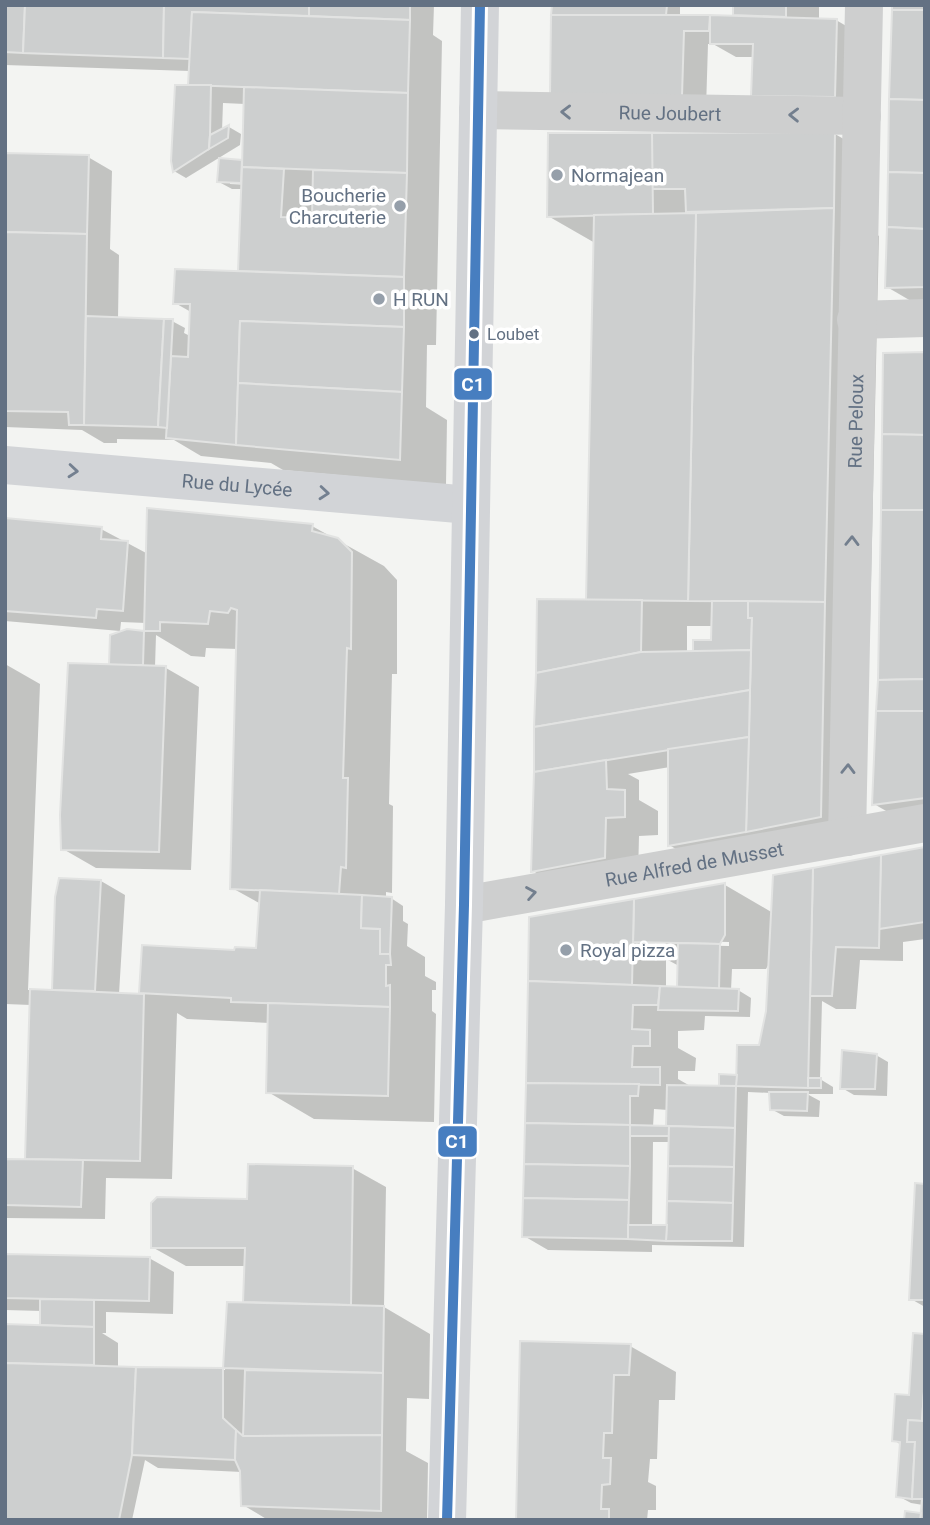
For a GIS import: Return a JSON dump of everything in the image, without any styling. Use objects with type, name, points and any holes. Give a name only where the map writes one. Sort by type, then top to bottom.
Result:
[{"type":"main road","points":[[447,1520],[464,905],[480,5]]},
{"type":"main road","name":"Rue du Lycée","points":[[5,465],[470,505]]},
{"type":"street","name":"Rue Peloux","points":[[846,837],[864,5]]},
{"type":"street","name":"Rue Joubert","points":[[478,110],[862,116]]},
{"type":"street","points":[[856,320],[925,318]]},
{"type":"street","name":"Rue Alfred de Musset","points":[[464,905],[925,823]]},
{"type":"building","points":[[5,5],[25,5],[23,53],[5,52]]},
{"type":"building","points":[[25,5],[164,5],[163,58],[23,53]]},
{"type":"building","points":[[164,5],[309,5],[309,16],[192,12],[190,59],[163,58]]},
{"type":"building","points":[[309,5],[410,5],[410,20],[309,16]]},
{"type":"building","points":[[552,5],[667,5],[666,15],[551,15]]},
{"type":"building","points":[[733,5],[786,5],[786,17],[733,15]]},
{"type":"building","points":[[892,5],[925,5],[925,10],[892,10]]},
{"type":"building","points":[[892,10],[925,10],[925,100],[889,99]]},
{"type":"building","points":[[192,12],[410,20],[408,93],[188,85]]},
{"type":"building","points":[[551,15],[710,15],[709,31],[684,31],[682,96],[550,95]]},
{"type":"building","points":[[710,15],[837,19],[835,97],[751,96],[753,44],[710,44]]},
{"type":"building","points":[[175,85],[211,85],[210,135],[209,149],[173,172],[171,161]]},
{"type":"building","points":[[244,87],[408,93],[407,173],[242,167]]},
{"type":"building","points":[[889,99],[925,100],[925,173],[888,172]]},
{"type":"building","points":[[229,125],[228,138],[209,149],[210,135]]},
{"type":"building","points":[[835,132],[834,208],[686,212],[685,189],[652,189],[652,133]]},
{"type":"building","points":[[548,133],[652,133],[653,214],[547,217]]},
{"type":"building","points":[[5,153],[89,155],[87,234],[5,232]]},
{"type":"building","points":[[219,158],[242,160],[241,183],[217,182]]},
{"type":"building","points":[[242,167],[284,169],[281,217],[312,218],[313,170],[407,173],[404,277],[238,271]]},
{"type":"building","points":[[888,172],[925,173],[925,229],[887,227]]},
{"type":"building","points":[[834,208],[825,602],[688,601],[696,213]]},
{"type":"building","points":[[696,213],[688,601],[586,600],[594,215]]},
{"type":"building","points":[[887,227],[925,229],[925,287],[885,288]]},
{"type":"building","points":[[5,232],[87,234],[84,425],[69,425],[68,412],[5,411]]},
{"type":"building","points":[[175,269],[404,277],[404,327],[240,321],[236,445],[166,438],[171,356],[188,357],[190,304],[173,304]]},
{"type":"building","points":[[86,316],[164,319],[158,427],[84,425]]},
{"type":"building","points":[[164,319],[173,319],[167,428],[158,427]]},
{"type":"building","points":[[240,321],[404,327],[402,392],[238,383]]},
{"type":"building","points":[[925,352],[925,435],[882,434],[883,353]]},
{"type":"building","points":[[238,383],[402,392],[400,460],[236,445]]},
{"type":"building","points":[[882,434],[925,435],[925,510],[881,510]]},
{"type":"building","points":[[147,508],[313,524],[312,531],[338,538],[352,552],[351,649],[347,648],[343,778],[348,778],[346,868],[341,867],[339,894],[230,889],[237,610],[231,608],[228,613],[210,611],[208,624],[160,622],[160,631],[144,631]]},
{"type":"building","points":[[881,510],[925,510],[925,679],[878,680]]},
{"type":"building","points":[[5,518],[102,527],[101,539],[128,541],[123,611],[97,609],[96,618],[5,611]]},
{"type":"building","points":[[537,599],[642,600],[641,652],[536,673]]},
{"type":"building","points":[[712,601],[748,601],[748,618],[752,618],[751,650],[693,652],[693,640],[711,640]]},
{"type":"building","points":[[748,601],[825,602],[821,817],[746,832],[752,618],[748,618]]},
{"type":"building","points":[[127,629],[144,631],[143,665],[109,665],[110,635]]},
{"type":"building","points":[[751,650],[750,690],[534,727],[536,673],[641,652]]},
{"type":"building","points":[[68,663],[166,666],[159,852],[61,850],[60,815]]},
{"type":"building","points":[[925,679],[925,711],[876,711],[878,680]]},
{"type":"building","points":[[750,690],[749,737],[534,772],[534,727]]},
{"type":"building","points":[[876,711],[925,711],[925,798],[872,805]]},
{"type":"building","points":[[749,737],[746,832],[668,846],[668,749]]},
{"type":"building","points":[[606,760],[607,789],[625,790],[625,817],[606,818],[605,858],[531,872],[534,772]]},
{"type":"building","points":[[925,847],[925,922],[879,929],[881,855]]},
{"type":"building","points":[[881,855],[879,948],[836,947],[832,996],[810,996],[813,868]]},
{"type":"building","points":[[813,868],[808,1088],[736,1086],[737,1045],[759,1045],[766,1011],[773,875]]},
{"type":"building","points":[[59,878],[101,880],[95,991],[52,990],[55,897]]},
{"type":"building","points":[[725,883],[725,935],[720,944],[633,942],[634,899]]},
{"type":"building","points":[[260,890],[362,895],[361,928],[380,929],[380,954],[390,954],[391,965],[386,965],[386,986],[390,985],[390,1007],[231,1002],[231,998],[139,993],[142,945],[234,950],[235,947],[256,948]]},
{"type":"building","points":[[362,895],[392,897],[390,954],[380,954],[380,929],[361,928]]},
{"type":"building","points":[[634,899],[632,985],[528,981],[529,917]]},
{"type":"building","points":[[678,943],[720,944],[719,989],[677,987]]},
{"type":"building","points":[[528,981],[660,986],[658,1005],[633,1005],[632,1029],[650,1030],[650,1046],[633,1046],[632,1067],[660,1067],[660,1085],[526,1083]]},
{"type":"building","points":[[660,986],[739,989],[738,1011],[658,1010]]},
{"type":"building","points":[[30,989],[144,994],[140,1161],[25,1159]]},
{"type":"building","points":[[268,1003],[390,1007],[388,1096],[266,1093]]},
{"type":"building","points":[[842,1050],[877,1054],[875,1089],[840,1089]]},
{"type":"building","points":[[719,1074],[737,1075],[736,1086],[719,1086]]},
{"type":"building","points":[[808,1078],[821,1078],[821,1088],[808,1088]]},
{"type":"building","points":[[526,1083],[639,1084],[638,1096],[630,1096],[630,1125],[525,1123]]},
{"type":"building","points":[[667,1085],[736,1086],[735,1128],[666,1126]]},
{"type":"building","points":[[769,1092],[808,1092],[807,1111],[770,1110]]},
{"type":"building","points":[[525,1123],[630,1125],[630,1166],[524,1164]]},
{"type":"building","points":[[630,1125],[669,1126],[669,1136],[630,1136]]},
{"type":"building","points":[[669,1126],[735,1128],[734,1167],[668,1166]]},
{"type":"building","points":[[5,1159],[83,1160],[81,1207],[5,1205]]},
{"type":"building","points":[[248,1164],[353,1166],[351,1305],[243,1302],[245,1248],[151,1248],[151,1203],[157,1197],[247,1199]]},
{"type":"building","points":[[524,1164],[630,1166],[629,1200],[523,1198]]},
{"type":"building","points":[[668,1166],[734,1167],[733,1203],[667,1201]]},
{"type":"building","points":[[915,1183],[925,1184],[925,1300],[909,1300]]},
{"type":"building","points":[[523,1198],[629,1200],[628,1239],[522,1237]]},
{"type":"building","points":[[667,1201],[733,1203],[732,1241],[666,1241]]},
{"type":"building","points":[[628,1225],[667,1225],[666,1241],[628,1239]]},
{"type":"building","points":[[5,1254],[150,1257],[149,1301],[5,1298]]},
{"type":"building","points":[[40,1299],[94,1300],[94,1327],[40,1325]]},
{"type":"building","points":[[227,1302],[384,1306],[383,1373],[223,1368]]},
{"type":"building","points":[[5,1324],[94,1327],[94,1365],[5,1363]]},
{"type":"building","points":[[913,1333],[925,1334],[925,1377],[922,1421],[908,1420],[907,1442],[915,1442],[912,1499],[896,1497],[900,1442],[892,1441],[895,1394],[909,1395]]},
{"type":"building","points":[[520,1341],[631,1344],[629,1375],[614,1375],[612,1433],[604,1433],[603,1458],[611,1458],[610,1484],[602,1485],[601,1509],[609,1509],[609,1520],[516,1520]]},
{"type":"building","points":[[5,1363],[136,1367],[132,1455],[119,1520],[5,1520]]},
{"type":"building","points":[[136,1367],[223,1368],[223,1418],[236,1430],[235,1460],[132,1455]]},
{"type":"building","points":[[245,1370],[383,1373],[382,1435],[243,1436]]},
{"type":"building","points":[[925,1377],[925,1520],[920,1520],[922,1499],[912,1499],[915,1442],[907,1442],[908,1420],[922,1421]]},
{"type":"building","points":[[236,1430],[243,1436],[382,1435],[381,1511],[241,1506],[240,1471],[235,1460]]},
{"type":"building","points":[[905,1511],[921,1513],[920,1520],[904,1520]]},
{"type":"transit line","name":"C1","points":[[447,1520],[464,905],[480,5]]},
{"type":"place","name":"Normajean","points":[[557,175]]},
{"type":"place","name":"Boucherie Charcuterie","points":[[400,206]]},
{"type":"place","name":"H RUN","points":[[379,299]]},
{"type":"place","name":"Loubet","points":[[474,334]]},
{"type":"place","name":"Royal pizza","points":[[566,950]]}]
